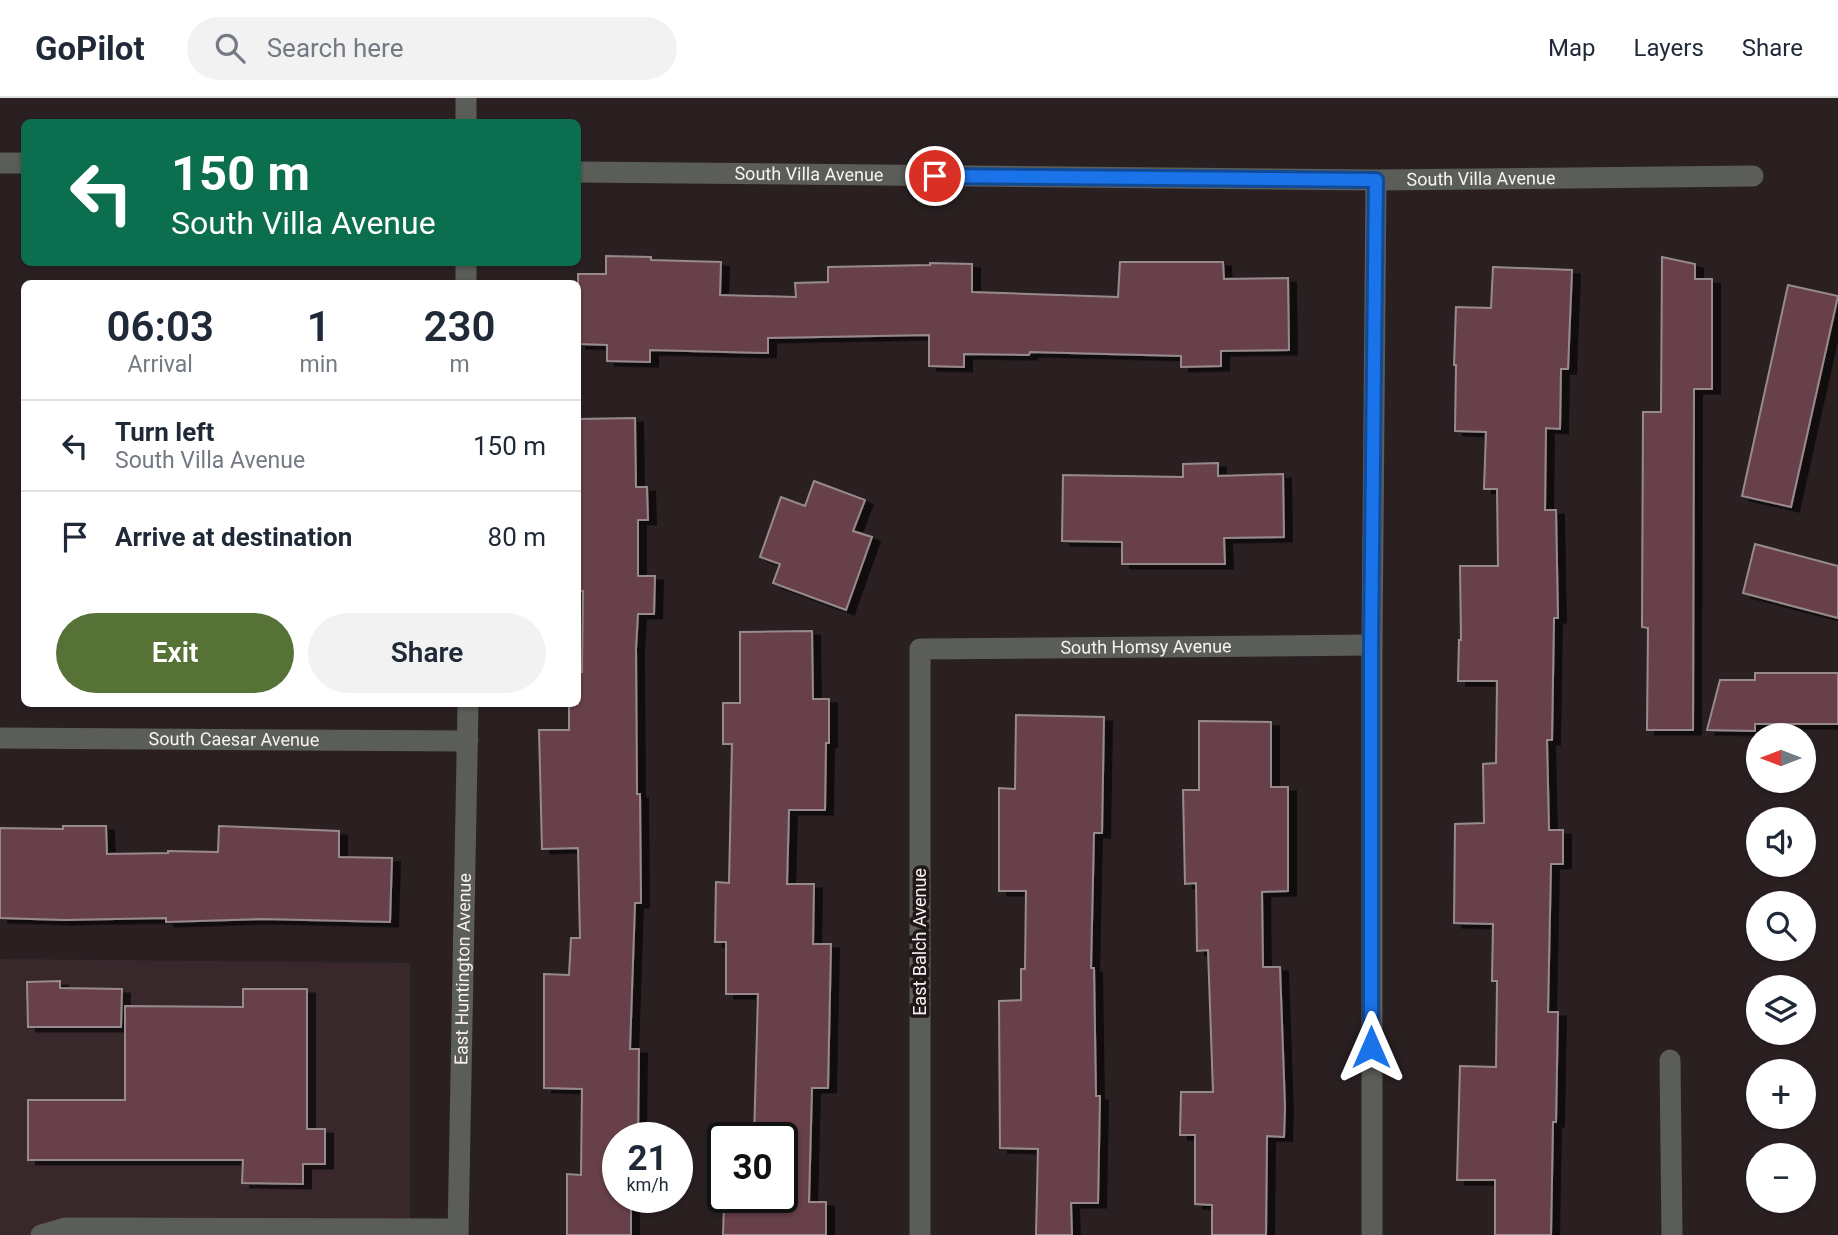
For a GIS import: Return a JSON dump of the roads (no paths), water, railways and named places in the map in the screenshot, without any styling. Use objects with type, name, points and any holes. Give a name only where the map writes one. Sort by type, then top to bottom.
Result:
[{"type":"street","points":[[466,98],[466,119]]},
{"type":"street","points":[[0,163],[21,163]]},
{"type":"street","name":"South Villa Avenue","points":[[581,172],[1376,180],[1753,177]]},
{"type":"street","points":[[1371,1235],[1371,645],[1376,180]]},
{"type":"street","name":"South Homsy Avenue","points":[[920,649],[1371,645]]},
{"type":"street","name":"East Balch Avenue","points":[[920,649],[920,1235]]},
{"type":"street","name":"East Huntington Avenue","points":[[458,1232],[468,707]]},
{"type":"street","name":"South Caesar Avenue","points":[[0,738],[468,741]]},
{"type":"street","points":[[1670,1060],[1672,1235]]},
{"type":"street","points":[[41,1235],[65,1228],[458,1232]]}]
